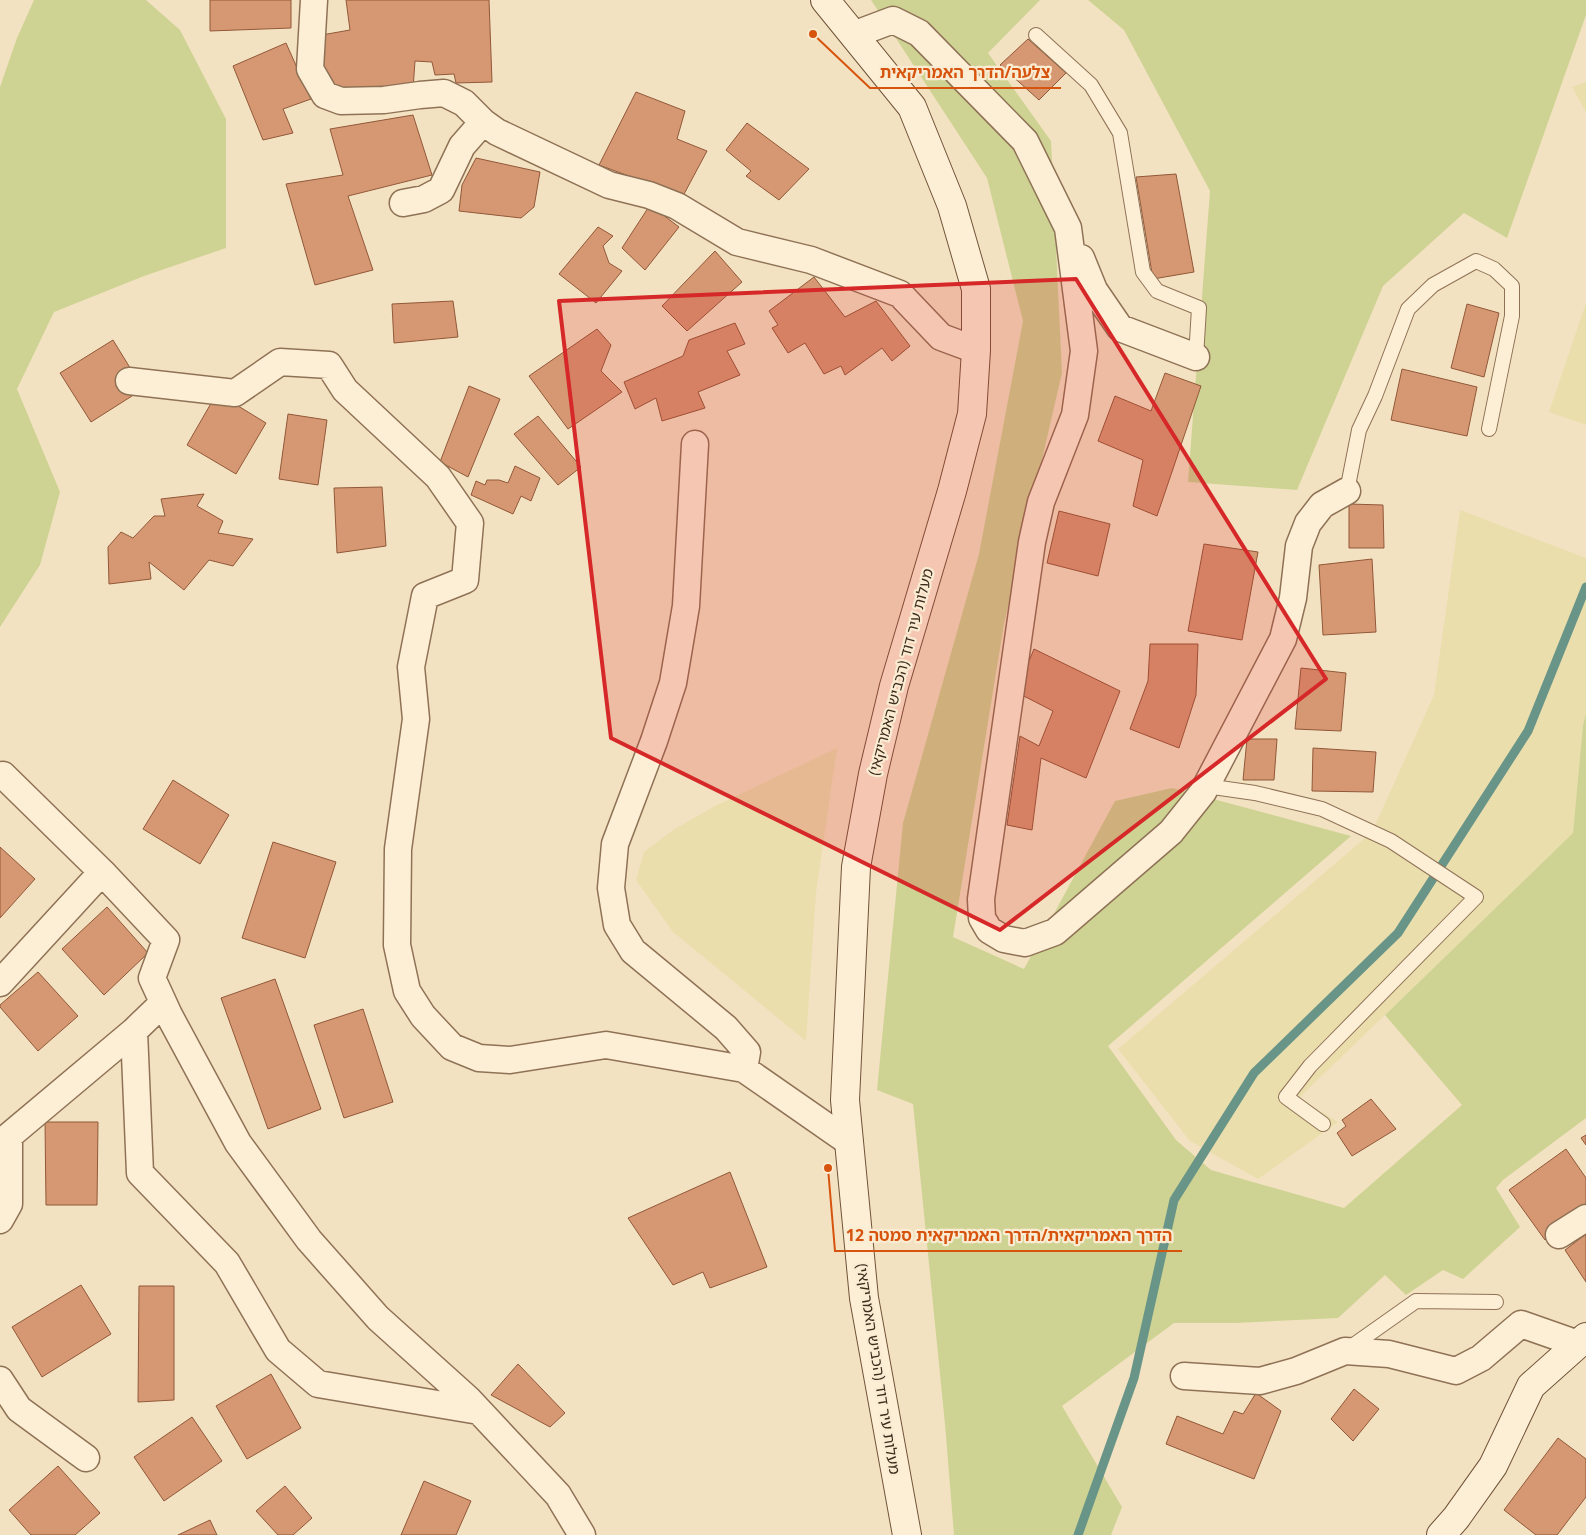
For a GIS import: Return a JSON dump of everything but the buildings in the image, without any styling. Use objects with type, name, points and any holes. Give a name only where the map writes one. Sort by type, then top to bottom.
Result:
[{"type":"main road","name":"מעלות עיר דוד (הכביש האמריקאי)","points":[[825,0],[912,107],[952,206],[976,289],[976,350],[972,414],[952,490],[894,686],[873,774],[856,867],[845,1100],[864,1298],[907,1535]]},
{"type":"main road","points":[[1441,1535],[1456,1518],[1493,1466],[1531,1386],[1582,1341]]},
{"type":"street","points":[[314,0],[310,69],[325,95],[340,101],[384,100],[420,94],[444,93],[464,103],[482,122],[497,132],[608,185],[649,195],[678,206],[737,242],[811,260],[900,294],[941,337],[976,350]]},
{"type":"street","points":[[853,35],[893,20],[919,33],[1025,142],[1068,228],[1094,290],[1120,328],[1196,357]]},
{"type":"street","points":[[403,203],[424,199],[441,190],[462,146],[482,122]]},
{"type":"street","points":[[1068,228],[1084,351],[1075,415],[1041,502],[1032,542],[982,899],[982,918],[989,930],[1004,939],[1025,943],[1055,932],[1171,832],[1203,792],[1284,639],[1293,598],[1300,546],[1308,523],[1322,506],[1348,491]]},
{"type":"street","points":[[129,381],[235,394],[280,362],[329,365],[345,390],[438,477],[470,523],[465,580],[425,596],[411,667],[416,719],[398,849],[397,944],[407,991],[422,1016],[452,1046],[479,1058],[510,1060],[606,1045],[744,1069],[849,1142]]},
{"type":"street","points":[[695,444],[686,606],[673,683],[654,741],[615,844],[611,888],[617,925],[633,951],[726,1028],[747,1052],[744,1069]]},
{"type":"street","points":[[3,775],[102,872],[166,940],[152,978],[163,1002],[238,1143],[308,1240],[378,1318],[479,1411],[558,1495],[582,1535]]},
{"type":"street","points":[[0,983],[102,872]]},
{"type":"street","points":[[0,1220],[9,1204],[10,1136],[134,1031],[163,1002]]},
{"type":"street","points":[[134,1031],[140,1173],[227,1263],[278,1350],[318,1384],[479,1411]]},
{"type":"street","points":[[1559,1235],[1586,1218]]},
{"type":"street","points":[[1184,1376],[1260,1381],[1296,1371],[1345,1351],[1389,1354],[1456,1371],[1481,1358],[1521,1324],[1582,1341]]},
{"type":"street","points":[[0,1380],[19,1409],[86,1458]]},
{"type":"lane","points":[[1036,35],[1091,85],[1120,133],[1143,272],[1157,291],[1199,308],[1196,357]]},
{"type":"lane","points":[[1348,491],[1359,430],[1375,396],[1408,309],[1433,285],[1476,261],[1494,269],[1512,286],[1512,316],[1489,429]]},
{"type":"lane","points":[[1206,786],[1255,793],[1322,809],[1391,841],[1476,897],[1310,1066],[1286,1096],[1323,1124]]},
{"type":"lane","points":[[1345,1351],[1416,1301],[1496,1302]]},
{"type":"highlighted area","points":[[1076,279],[1326,679],[1000,930],[611,738],[559,301]]},
{"type":"shaded area","points":[[1586,82],[1586,112],[1572,87]]},
{"type":"shaded area","points":[[1586,303],[1586,425],[1549,412]]},
{"type":"shaded area","points":[[1460,510],[1586,558],[1586,713],[1583,725],[1573,833],[1299,1098],[1338,1122],[1258,1179],[1190,1141],[1118,1049],[1372,832],[1434,695]]},
{"type":"shaded area","points":[[837,748],[816,893],[806,1041],[673,932],[636,880],[644,852],[673,830],[713,807]]},
{"type":"green space","points":[[34,0],[146,0],[180,30],[226,119],[226,248],[144,276],[54,312],[17,389],[60,492],[40,565],[0,627],[0,87],[17,38]]},
{"type":"green space","points":[[871,0],[1040,0],[988,53],[1051,141],[1062,373],[1004,624],[953,937],[1024,969],[1115,801],[1172,788],[1351,836],[1108,1046],[1176,1140],[1211,1170],[1344,1208],[1462,1105],[1385,1015],[1573,833],[1583,725],[1586,713],[1586,1118],[1503,1180],[1496,1188],[1520,1227],[1463,1279],[1443,1270],[1406,1295],[1385,1275],[1338,1318],[1235,1323],[1174,1323],[1062,1406],[1122,1507],[1111,1535],[954,1535],[945,1424],[913,1104],[877,1090],[903,823],[979,554],[1023,321],[987,178]]},
{"type":"green space","points":[[1088,0],[1586,0],[1586,15],[1507,238],[1464,213],[1383,286],[1297,490],[1188,482],[1210,191],[1124,30]]},
{"type":"waterway","points":[[1078,1535],[1134,1378],[1174,1200],[1254,1073],[1398,933],[1528,731],[1586,587]]},
{"type":"place","name":"צלעה/הדרך האמריקאית","points":[[813,34]]},
{"type":"place","name":"הדרך האמריקאית/הדרך האמריקאית סמטה 12","points":[[828,1168]]}]
